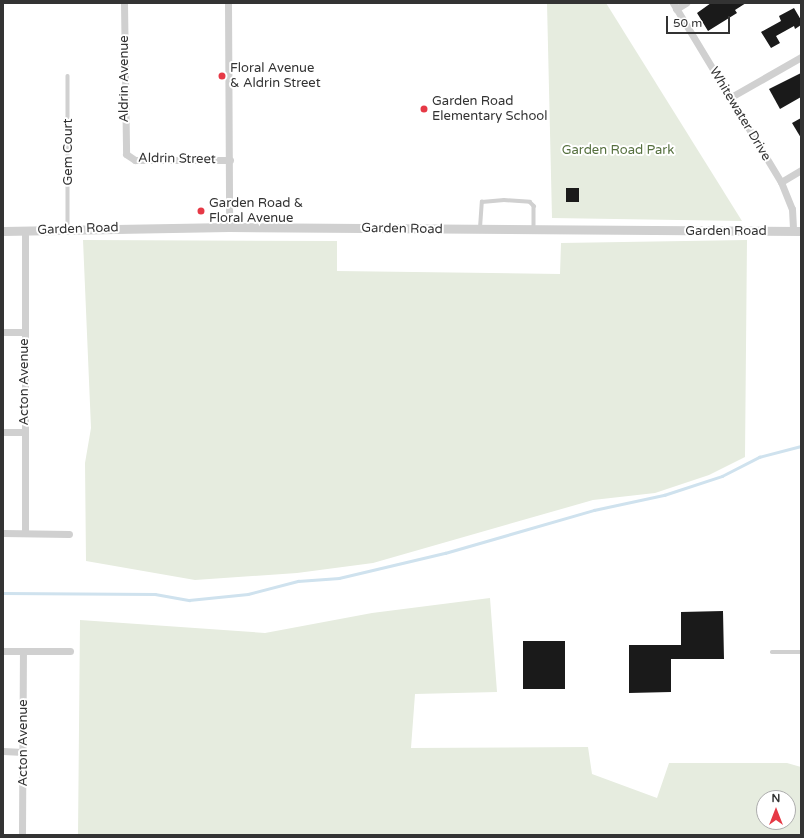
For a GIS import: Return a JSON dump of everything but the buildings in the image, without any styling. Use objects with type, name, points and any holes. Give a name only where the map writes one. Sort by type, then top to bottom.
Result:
[{"type":"street","name":"Aldrin Avenue","points":[[124,3],[126,154]]},
{"type":"street","points":[[228,3],[230,160],[229,227]]},
{"type":"street","points":[[675,6],[686,3]]},
{"type":"street","name":"Whitewater Drive","points":[[675,6],[781,182],[792,209],[797,231]]},
{"type":"street","points":[[731,97],[801,58]]},
{"type":"street","name":"Aldrin Street","points":[[126,154],[135,160],[230,160]]},
{"type":"street","points":[[781,182],[801,170]]},
{"type":"street","name":"Garden Road","points":[[3,231],[229,227],[480,230],[797,231]]},
{"type":"street","name":"Acton Avenue","points":[[25,231],[25,533]]},
{"type":"street","points":[[3,332],[24,332]]},
{"type":"street","points":[[3,432],[24,432]]},
{"type":"street","points":[[3,533],[69,534]]},
{"type":"street","points":[[3,651],[70,651]]},
{"type":"street","name":"Acton Avenue","points":[[22,835],[23,651]]},
{"type":"street","points":[[3,751],[23,752]]},
{"type":"lane","name":"Gem Court","points":[[68,76],[68,229]]},
{"type":"lane","points":[[480,230],[482,202],[504,200],[530,202],[534,206],[534,230]]},
{"type":"lane","points":[[772,652],[801,652]]},
{"type":"green space","name":"Garden Road Park","points":[[547,3],[606,3],[742,221],[552,218]]},
{"type":"green space","points":[[83,240],[337,241],[337,271],[560,274],[561,243],[747,240],[745,457],[709,475],[655,493],[593,500],[373,563],[297,573],[195,580],[86,561],[85,463],[91,428]]},
{"type":"green space","points":[[490,598],[497,692],[415,694],[411,748],[588,747],[592,774],[657,798],[669,763],[787,763],[801,767],[801,835],[78,835],[80,620],[265,633],[372,613]]},
{"type":"waterway","points":[[3,593],[155,594],[189,600],[248,594],[298,581],[339,578],[445,553],[594,510],[664,495],[722,476],[759,457],[801,446]]},
{"type":"place","name":"Floral Avenue & Aldrin Street","points":[[222,76]]},
{"type":"place","name":"Garden Road Elementary School","points":[[424,109]]},
{"type":"place","name":"Garden Road & Floral Avenue","points":[[201,211]]}]
